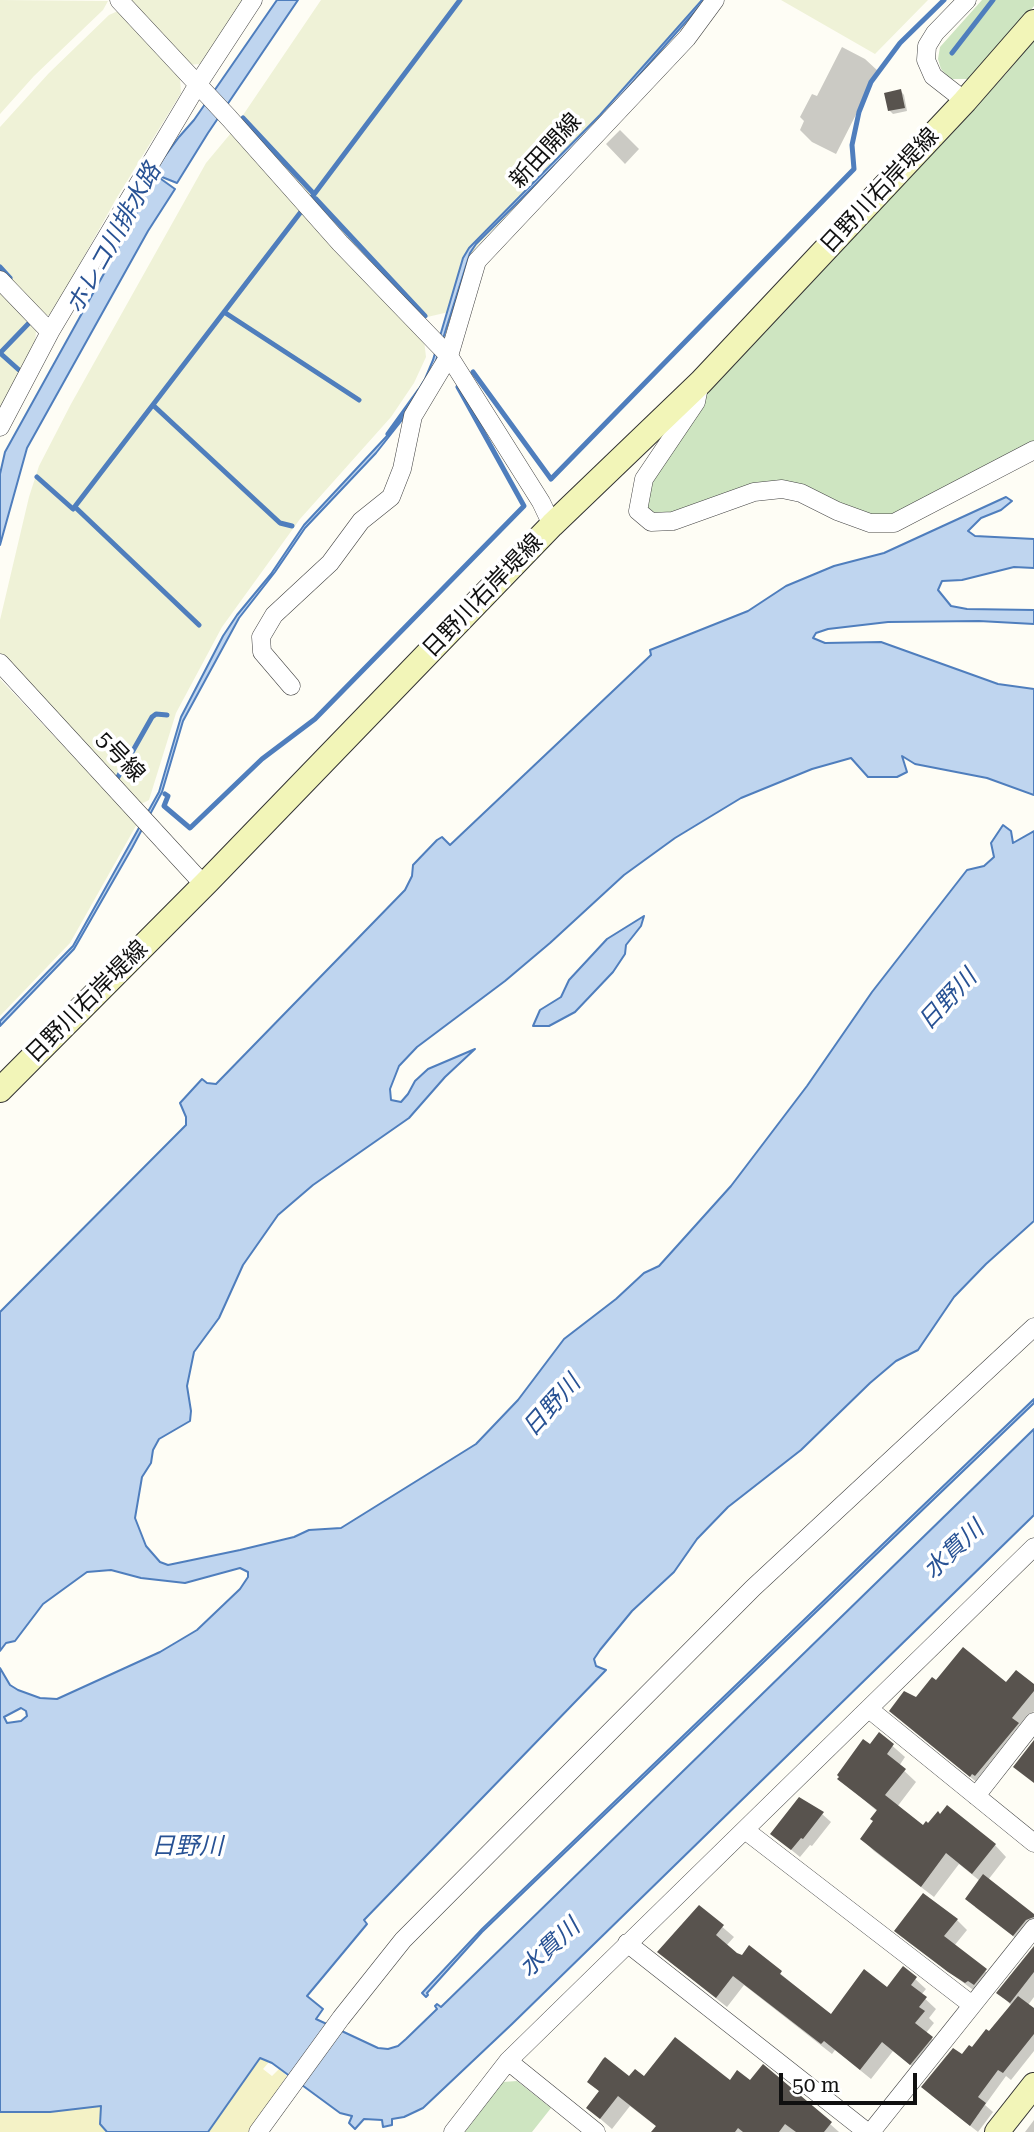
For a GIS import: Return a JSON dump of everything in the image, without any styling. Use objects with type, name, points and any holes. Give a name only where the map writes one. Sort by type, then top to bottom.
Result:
[{"type":"street","points":[[119,0],[340,243],[449,356],[541,502],[552,525]]},
{"type":"street","points":[[0,427],[50,332],[253,0]]},
{"type":"street","name":"新田開線","points":[[291,686],[262,652],[261,637],[274,615],[330,563],[361,521],[391,496],[402,469],[413,416],[449,356],[477,261],[687,38],[715,0]]},
{"type":"street","points":[[965,101],[933,76],[926,60],[928,46],[935,33],[967,0]]},
{"type":"street","name":"日野川右岸堤線","points":[[0,1090],[204,885],[552,525],[701,382],[965,101],[1034,22]]},
{"type":"street","points":[[0,280],[50,332]]},
{"type":"street","points":[[701,382],[696,402],[644,479],[638,511],[651,522],[673,521],[754,492],[782,489],[801,494],[870,523],[894,523],[1034,450]]},
{"type":"street","name":"5号線","points":[[0,663],[204,885]]},
{"type":"street","points":[[258,2132],[341,2018],[403,1940],[752,1588],[1034,1327]]},
{"type":"street","points":[[453,2132],[508,2061],[1034,1547]]},
{"type":"street","points":[[869,1709],[1034,1843]]},
{"type":"street","points":[[976,1796],[1034,1722]]},
{"type":"street","points":[[745,1830],[972,2005]]},
{"type":"street","points":[[627,1943],[869,2132],[1034,1928]]},
{"type":"street","points":[[508,2061],[596,2132]]},
{"type":"street","points":[[997,2132],[1034,2085]]},
{"type":"green space","points":[[0,0],[108,1],[103,10],[34,76],[0,114]]},
{"type":"green space","points":[[127,0],[245,0],[201,64],[186,65]]},
{"type":"green space","points":[[321,0],[706,0],[617,102],[477,246],[467,264],[453,311],[423,318],[239,121]]},
{"type":"green space","points":[[781,0],[928,0],[875,54]]},
{"type":"green space","points":[[982,0],[1034,0],[1034,6],[985,67],[968,79],[950,79],[941,69],[938,59],[940,47]]},
{"type":"green space","points":[[118,11],[180,78],[181,93],[116,199],[52,314],[42,317],[0,272],[0,127],[49,73],[109,15]]},
{"type":"green space","points":[[1034,39],[1034,444],[893,517],[870,517],[800,488],[661,517],[646,511],[648,484],[710,383],[878,211],[1006,74]]},
{"type":"green space","points":[[231,133],[424,340],[426,357],[414,383],[391,417],[300,519],[222,627],[176,713],[149,800],[141,804],[0,653],[0,620],[39,466],[206,163]]},
{"type":"green space","points":[[0,292],[36,331],[35,344],[0,408]]},
{"type":"green space","points":[[0,679],[137,824],[70,943],[0,1016]]},
{"type":"green space","points":[[517,2081],[551,2108],[532,2132],[465,2132],[503,2082]]},
{"type":"sand","points":[[260,2058],[269,2062],[263,2069],[272,2076],[279,2069],[287,2076],[248,2132],[208,2132]]},
{"type":"sand","points":[[101,2106],[99,2124],[106,2132],[0,2132],[0,2113],[49,2112]]},
{"type":"water","points":[[277,0],[298,0],[177,183],[162,177],[154,171],[194,120]]},
{"type":"water","points":[[702,0],[705,0],[596,124],[476,244],[470,253],[435,364],[406,415],[376,453],[305,528],[239,618],[183,721],[162,792],[74,949],[0,1026],[0,1021],[73,946],[159,792],[181,717],[223,636],[271,574],[304,525],[386,437],[425,379],[463,258],[469,248],[600,115]]},
{"type":"water","points":[[154,177],[175,189],[148,231],[27,448],[0,545],[0,474],[5,452],[132,223]]},
{"type":"water","name":"日野川","points":[[1006,497],[1012,501],[1001,510],[981,518],[968,531],[975,536],[1034,539],[1034,568],[1014,567],[962,580],[942,581],[938,590],[951,606],[967,609],[1034,610],[1034,624],[979,621],[888,622],[828,629],[816,633],[813,638],[825,643],[881,642],[998,684],[1034,689],[1034,795],[987,778],[915,764],[902,756],[907,772],[897,777],[868,777],[851,758],[812,769],[741,798],[675,838],[624,875],[550,943],[505,981],[417,1047],[399,1066],[390,1089],[391,1100],[401,1102],[415,1081],[428,1069],[475,1049],[445,1077],[409,1118],[313,1185],[278,1215],[243,1265],[219,1318],[194,1352],[187,1386],[190,1421],[159,1439],[153,1450],[151,1463],[142,1477],[135,1518],[146,1546],[160,1562],[168,1565],[240,1550],[294,1537],[309,1530],[341,1528],[476,1444],[518,1400],[564,1339],[616,1299],[644,1273],[659,1266],[731,1186],[807,1086],[872,992],[967,870],[984,866],[994,857],[991,843],[1003,825],[1011,831],[1013,843],[1034,831],[1034,1221],[954,1297],[918,1350],[896,1361],[801,1450],[728,1507],[697,1539],[674,1572],[632,1611],[594,1659],[596,1666],[606,1670],[364,1920],[367,1924],[307,1996],[323,2009],[316,2019],[378,2048],[398,2046],[437,2009],[437,2004],[441,2007],[1034,1429],[1034,1515],[423,2108],[404,2117],[392,2119],[392,2125],[383,2127],[382,2120],[364,2119],[355,2129],[349,2123],[352,2116],[340,2113],[272,2063],[260,2058],[208,2132],[107,2132],[100,2124],[101,2106],[50,2112],[0,2112],[0,1668],[10,1685],[18,1690],[40,1698],[57,1699],[160,1652],[197,1630],[240,1589],[248,1577],[248,1572],[240,1568],[185,1583],[141,1578],[111,1570],[87,1572],[43,1604],[15,1641],[6,1643],[0,1651],[0,1312],[186,1125],[186,1117],[180,1103],[202,1079],[216,1084],[405,890],[412,876],[413,865],[437,840],[442,837],[450,845],[651,655],[650,650],[748,611],[786,586],[834,566],[884,553]],"holes":[[[21,1708],[26,1711],[27,1716],[21,1721],[7,1723],[4,1717]]]},
{"type":"water","points":[[644,916],[641,926],[626,945],[625,954],[613,972],[575,1012],[549,1026],[533,1026],[540,1010],[561,997],[569,980],[607,939]]},
{"type":"water","points":[[1034,1399],[1034,1403],[482,1932],[426,1997],[422,1993],[482,1929]]},
{"type":"building","points":[[901,89],[905,108],[888,111],[884,93]]},
{"type":"building","points":[[963,1647],[1006,1682],[1016,1670],[1034,1684],[1034,1691],[1012,1718],[1019,1723],[975,1776],[972,1774],[970,1777],[889,1711],[904,1691],[916,1697],[932,1677],[936,1680]]},
{"type":"building","points":[[879,1732],[894,1744],[887,1754],[906,1769],[885,1795],[923,1825],[938,1811],[940,1814],[947,1805],[996,1844],[972,1874],[946,1853],[921,1887],[860,1839],[873,1821],[870,1819],[877,1810],[837,1779],[837,1775],[863,1739],[870,1744]]},
{"type":"building","points":[[1034,1740],[1034,1783],[1013,1767]]},
{"type":"building","points":[[799,1797],[824,1812],[791,1850],[770,1834]]},
{"type":"building","points":[[983,1874],[1034,1914],[1013,1936],[965,1899]]},
{"type":"building","points":[[923,1893],[958,1919],[944,1936],[987,1969],[974,1985],[968,1981],[965,1983],[948,1972],[894,1931]]},
{"type":"building","points":[[699,1905],[724,1925],[716,1935],[737,1953],[742,1955],[749,1945],[782,1971],[780,1974],[831,2014],[864,1969],[887,1987],[903,1966],[917,1977],[911,1985],[927,1997],[919,2007],[925,2011],[915,2023],[933,2037],[910,2065],[882,2042],[860,2070],[824,2041],[821,2044],[733,1976],[716,1998],[657,1952]]},
{"type":"building","points":[[1034,1946],[1034,1972],[1010,2003],[996,1993]]},
{"type":"building","points":[[1018,1996],[1034,2008],[1034,2034],[1003,2073],[998,2070],[978,2097],[986,2103],[970,2126],[921,2087],[953,2048],[962,2054],[969,2045],[972,2047]]},
{"type":"building","points":[[675,2037],[730,2080],[737,2070],[750,2080],[763,2064],[832,2122],[824,2132],[796,2132],[785,2124],[779,2132],[743,2132],[738,2128],[735,2132],[651,2132],[656,2126],[618,2096],[600,2119],[586,2108],[599,2091],[587,2082],[605,2057],[629,2076],[635,2069],[644,2076]]},
{"type":"waterway","points":[[312,197],[460,0]]},
{"type":"waterway","points":[[473,372],[551,479],[854,169],[852,145],[859,112],[871,82],[900,43],[944,0]]},
{"type":"waterway","points":[[952,53],[993,0]]},
{"type":"waterway","points":[[243,118],[314,194]]},
{"type":"waterway","points":[[316,199],[425,316]]},
{"type":"waterway","points":[[37,477],[73,509],[300,213]]},
{"type":"waterway","points":[[0,267],[10,278]]},
{"type":"waterway","points":[[224,312],[359,400]]},
{"type":"waterway","points":[[0,353],[29,323]]},
{"type":"waterway","points":[[0,353],[19,370]]},
{"type":"waterway","points":[[165,794],[168,796],[164,806],[190,828],[262,759],[315,719],[524,506],[458,387]]},
{"type":"waterway","points":[[388,434],[419,391]]},
{"type":"waterway","points":[[154,406],[280,523],[292,526]]},
{"type":"waterway","points":[[75,507],[199,625]]},
{"type":"waterway","points":[[118,777],[152,717],[156,714],[167,715]]},
{"type":"water label","name":"ホレコ川排水路","points":[[114,239]]},
{"type":"water label","name":"水貫川","points":[[954,1550]]},
{"type":"water label","name":"水貫川","points":[[550,1948]]}]
